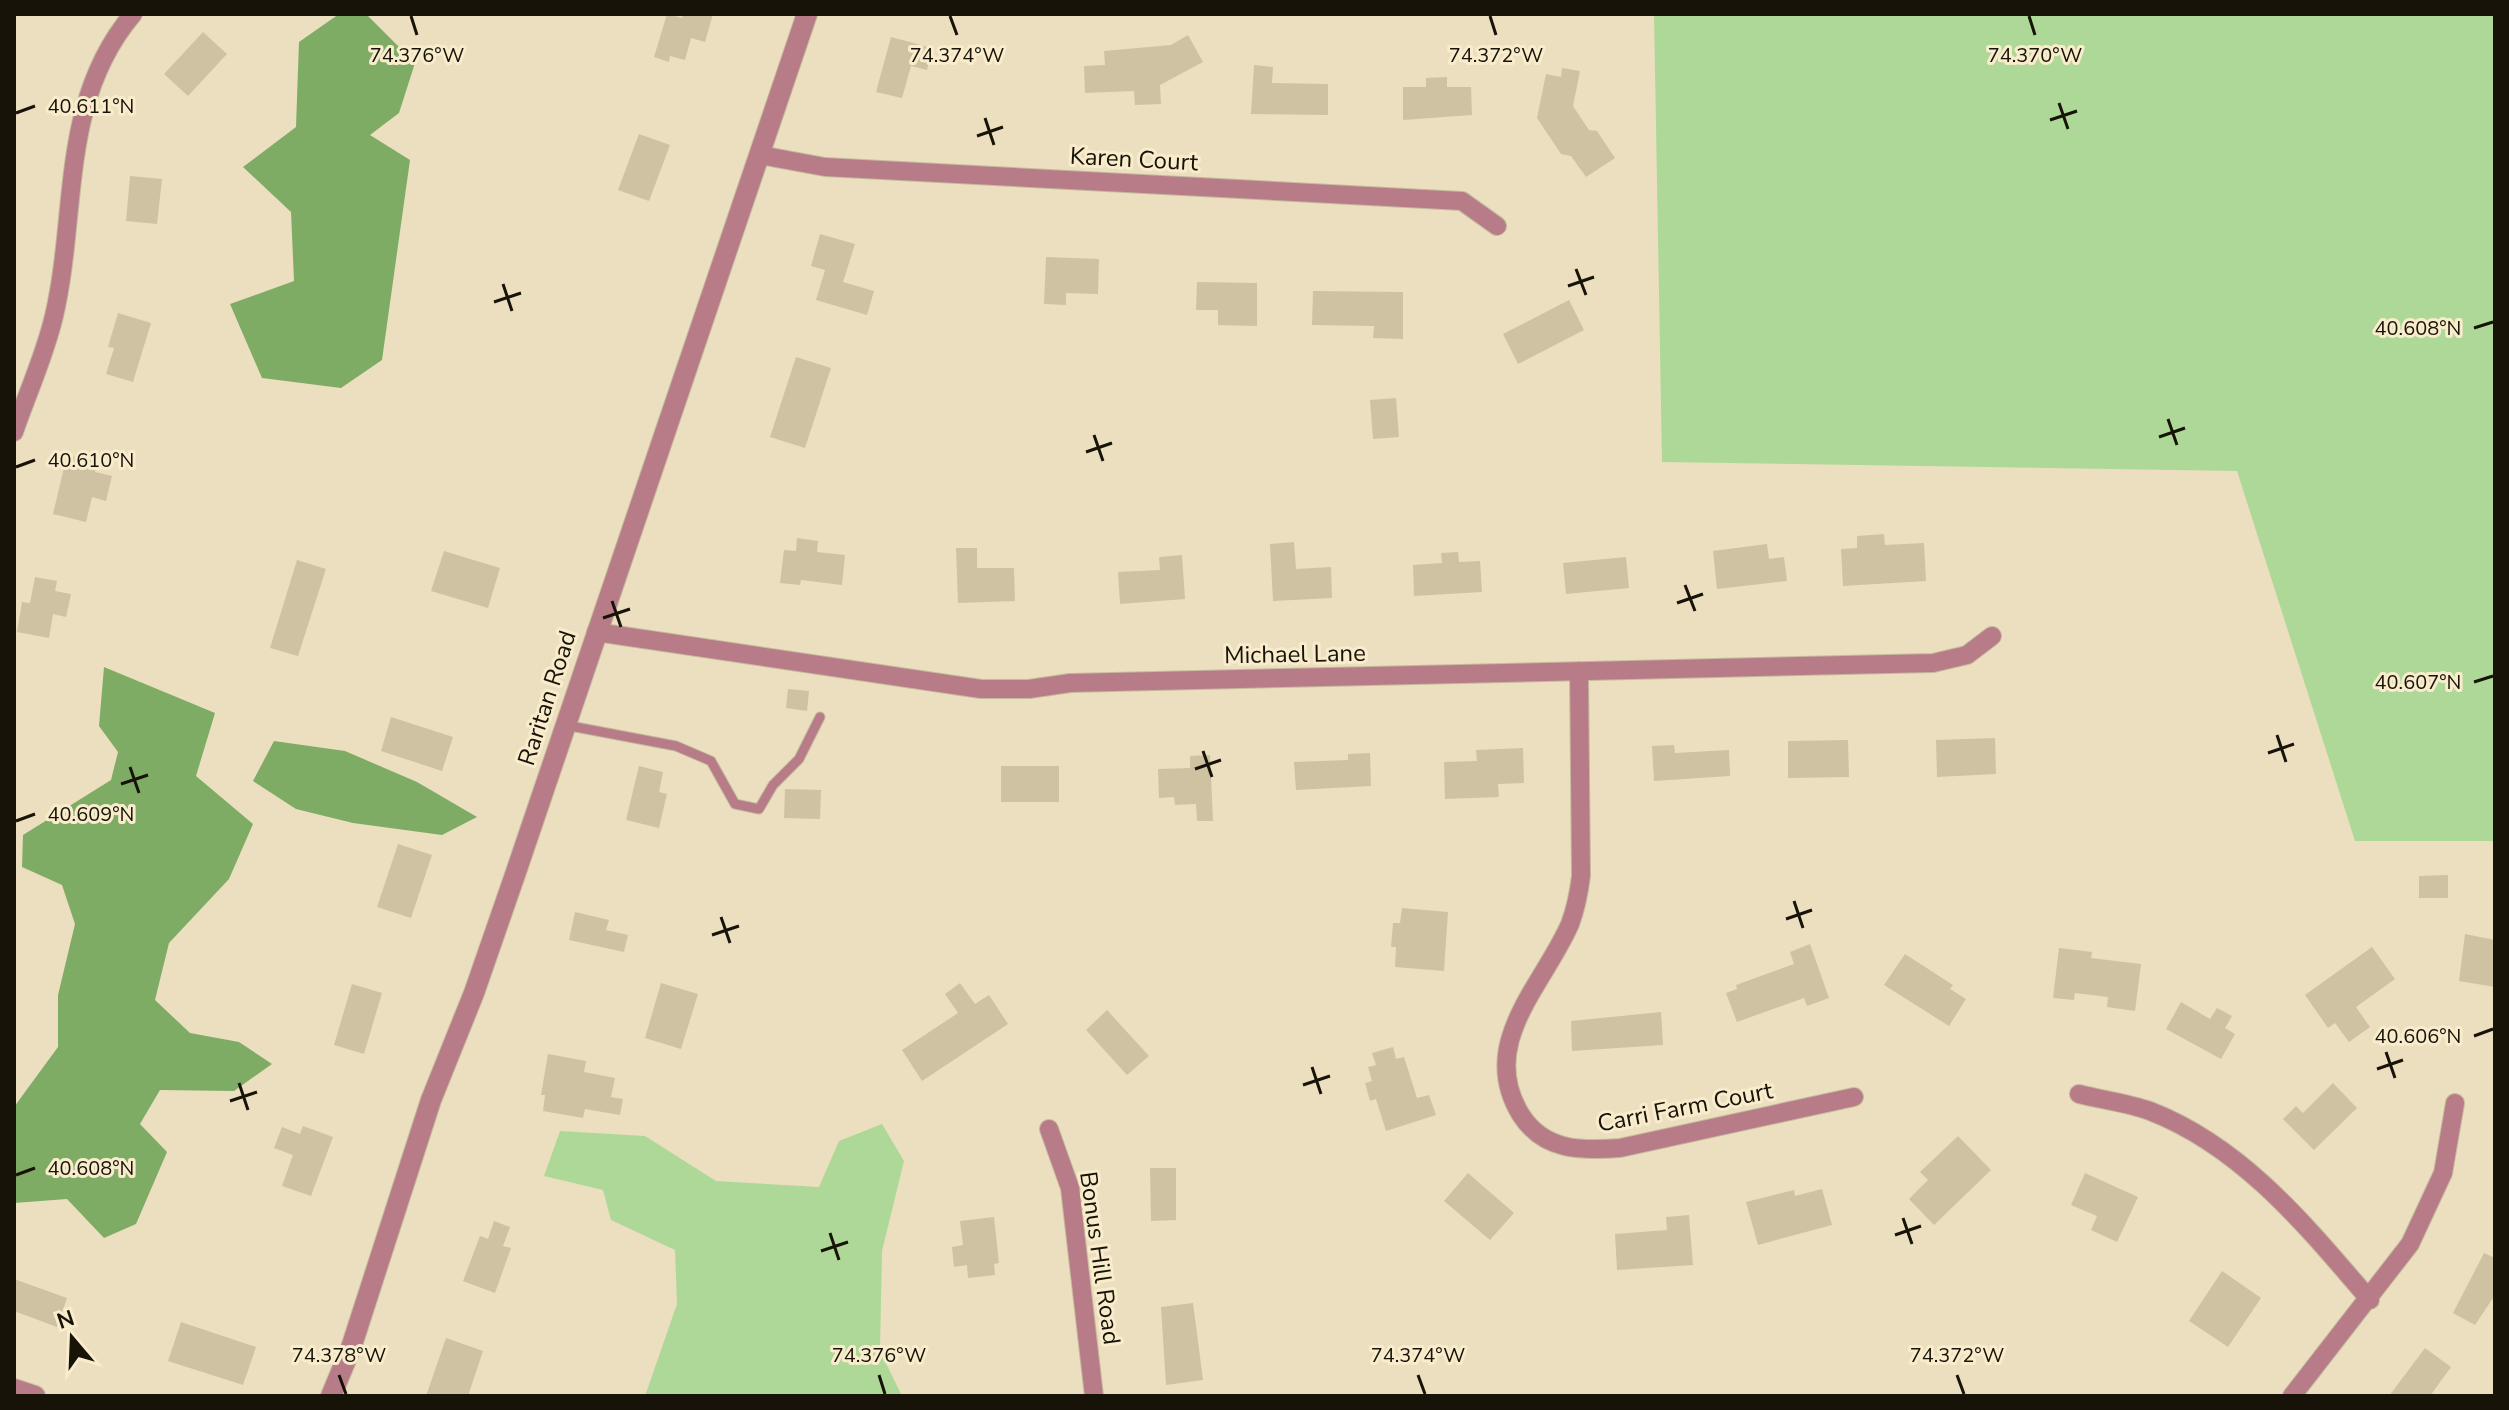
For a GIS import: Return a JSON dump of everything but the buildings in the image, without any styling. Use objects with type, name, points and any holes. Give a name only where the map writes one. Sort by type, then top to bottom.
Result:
[{"type":"street","points":[[14,432],[53,319],[66,253],[71,161],[84,112],[105,51],[133,14]]},
{"type":"street","name":"Raritan Road","points":[[331,1396],[351,1348],[431,1100],[474,993],[807,14]]},
{"type":"street","name":"Karen Court","points":[[760,155],[825,167],[1462,201],[1497,226]]},
{"type":"street","name":"Michael Lane","points":[[596,632],[981,689],[1933,663],[1967,655],[1992,636]]},
{"type":"street","name":"Carri Farm Court","points":[[1579,671],[1581,876],[1570,923],[1523,1003],[1507,1051],[1509,1091],[1523,1118],[1545,1140],[1588,1151],[1620,1148],[1854,1097]]},
{"type":"street","points":[[2079,1094],[2149,1110],[2195,1133],[2255,1177],[2296,1214],[2370,1300]]},
{"type":"street","points":[[2292,1396],[2370,1300],[2410,1244],[2443,1173],[2455,1103]]},
{"type":"street","name":"Bonus Hill Road","points":[[1049,1129],[1070,1188],[1094,1396]]},
{"type":"street","points":[[14,1389],[35,1396]]},
{"type":"lane","points":[[565,725],[676,746],[711,761],[735,804],[759,809],[773,785],[799,759],[820,717]]},
{"type":"green space","points":[[339,14],[366,14],[415,63],[399,113],[370,135],[410,160],[382,360],[341,388],[262,378],[230,304],[294,281],[291,212],[243,167],[296,127],[299,42]]},
{"type":"green space","points":[[1654,14],[2495,14],[2495,841],[2355,841],[2237,471],[1662,462]]},
{"type":"green space","points":[[104,667],[215,713],[196,776],[253,824],[229,879],[169,943],[155,1000],[190,1033],[239,1042],[272,1064],[234,1091],[160,1090],[140,1124],[167,1152],[136,1224],[104,1238],[67,1199],[14,1203],[14,1107],[58,1047],[58,995],[75,924],[62,885],[22,867],[23,835],[111,780],[118,752],[99,726]]},
{"type":"green space","points":[[274,741],[345,751],[417,782],[477,817],[442,835],[353,823],[296,809],[253,781]]},
{"type":"green space","points":[[882,1124],[904,1161],[882,1251],[880,1351],[902,1396],[645,1396],[677,1304],[675,1250],[611,1220],[603,1190],[544,1176],[560,1131],[645,1136],[716,1181],[819,1187],[839,1141]]}]
